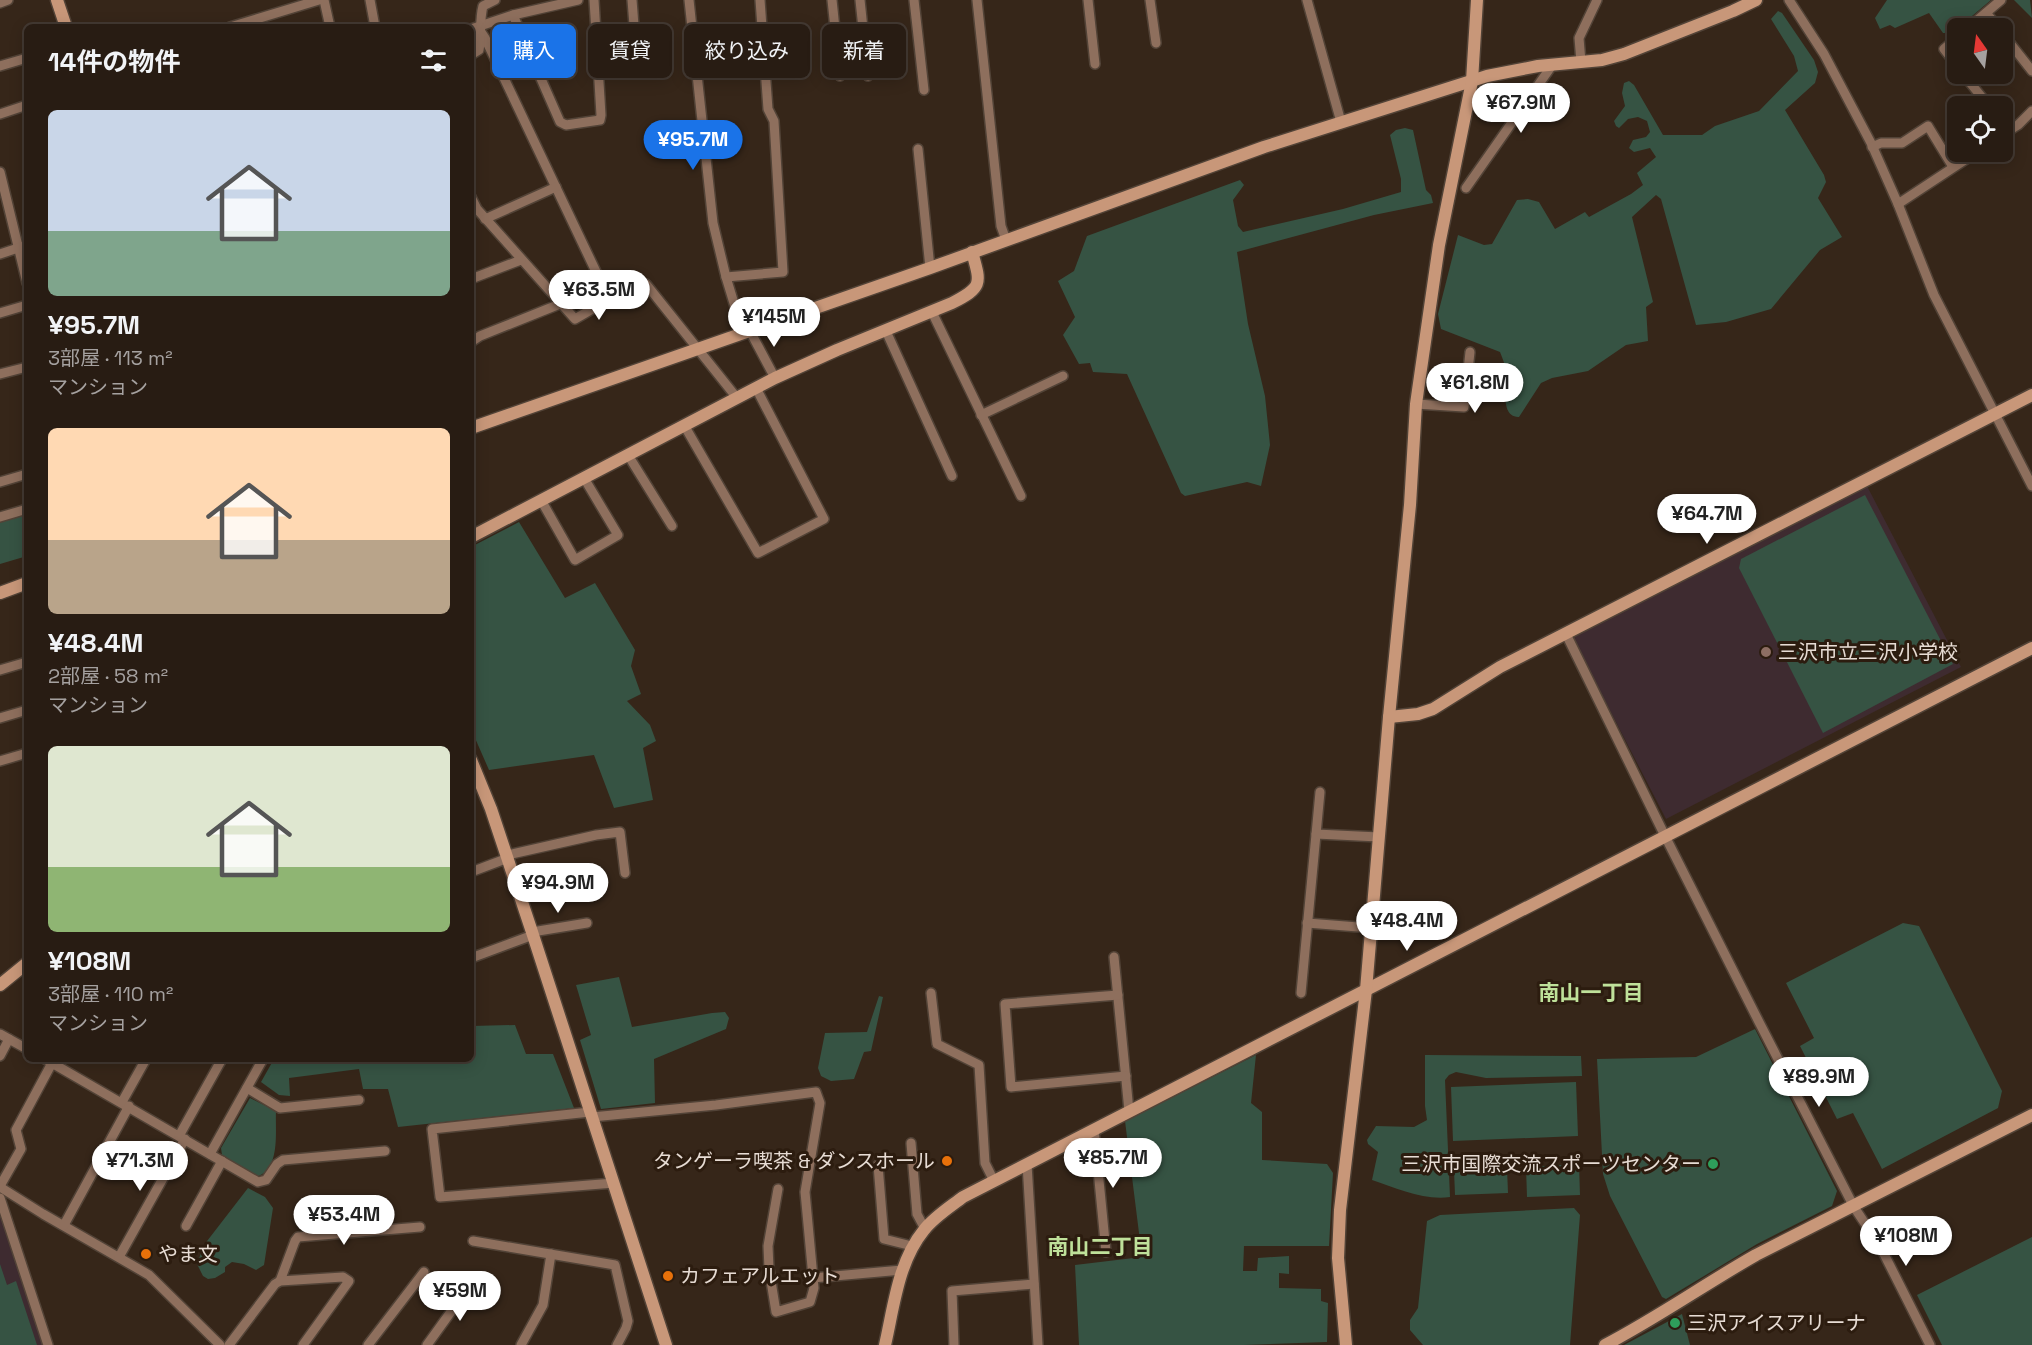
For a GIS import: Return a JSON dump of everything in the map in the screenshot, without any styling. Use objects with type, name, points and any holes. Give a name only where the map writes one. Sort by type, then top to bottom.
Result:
[{"type":"street","points":[[0,3],[8,0]]},
{"type":"street","points":[[57,0],[65,24]]},
{"type":"street","points":[[240,24],[319,0]]},
{"type":"street","points":[[324,0],[329,24]]},
{"type":"street","points":[[370,0],[374,24]]},
{"type":"street","points":[[474,53],[479,50],[477,29],[483,6],[495,0]]},
{"type":"street","points":[[477,29],[513,15],[561,2],[578,0]]},
{"type":"street","points":[[513,15],[560,122],[566,125],[600,120],[602,115],[594,0]]},
{"type":"street","points":[[632,0],[634,24]]},
{"type":"street","points":[[689,0],[711,203],[726,277],[746,332],[775,378]]},
{"type":"street","points":[[726,277],[783,272],[774,121],[768,109],[760,0]]},
{"type":"street","points":[[832,0],[835,24]]},
{"type":"street","points":[[860,0],[863,24]]},
{"type":"street","points":[[914,0],[924,90]]},
{"type":"street","points":[[977,0],[1001,226],[1006,240]]},
{"type":"street","points":[[1088,0],[1095,64]]},
{"type":"street","points":[[1150,0],[1156,43]]},
{"type":"street","points":[[1307,0],[1341,122]]},
{"type":"street","points":[[1346,1345],[1338,1258],[1340,1210],[1366,990],[1410,505],[1416,404],[1439,245],[1472,81],[1477,0]]},
{"type":"street","points":[[1581,62],[1579,38],[1597,0]]},
{"type":"street","points":[[474,427],[1341,122],[1472,81],[1521,69],[1602,60],[1624,54],[1756,0]]},
{"type":"street","points":[[1789,0],[1824,54],[1872,147],[1898,204],[1934,295],[2032,486]]},
{"type":"street","points":[[1980,18],[2001,0]]},
{"type":"street","points":[[1986,13],[1990,18]]},
{"type":"street","points":[[477,29],[485,38],[609,299]]},
{"type":"street","points":[[2013,47],[2032,71]]},
{"type":"street","points":[[0,66],[24,59]]},
{"type":"street","points":[[1466,188],[1553,64]]},
{"type":"street","points":[[1971,84],[1981,96]]},
{"type":"street","points":[[0,114],[24,106]]},
{"type":"street","points":[[2013,124],[2032,111]]},
{"type":"street","points":[[1872,147],[1881,143],[1902,143],[1928,126],[1953,167]]},
{"type":"street","points":[[918,149],[930,268]]},
{"type":"street","points":[[1898,204],[1961,162]]},
{"type":"street","points":[[0,172],[24,273]]},
{"type":"street","points":[[485,219],[556,187]]},
{"type":"street","points":[[474,204],[485,219],[575,319],[639,282],[646,284],[736,398]]},
{"type":"street","points":[[0,254],[24,246]]},
{"type":"street","points":[[474,535],[775,378],[932,312],[969,294],[979,280],[972,252]]},
{"type":"street","points":[[474,278],[521,260]]},
{"type":"street","points":[[474,340],[560,304]]},
{"type":"street","points":[[0,313],[24,306]]},
{"type":"street","points":[[932,312],[1021,496]]},
{"type":"street","points":[[886,331],[952,476]]},
{"type":"street","points":[[1416,404],[1464,407],[1470,352]]},
{"type":"street","points":[[0,374],[24,368]]},
{"type":"street","points":[[981,415],[1063,376]]},
{"type":"street","points":[[684,426],[758,553],[824,519],[756,388]]},
{"type":"street","points":[[1389,717],[1418,714],[1433,709],[1500,667],[2032,395]]},
{"type":"street","points":[[628,455],[672,526]]},
{"type":"street","points":[[0,482],[24,475]]},
{"type":"street","points":[[541,500],[575,560],[618,535],[584,478]]},
{"type":"street","points":[[0,517],[24,510]]},
{"type":"street","points":[[0,593],[24,584]]},
{"type":"street","points":[[1566,634],[1665,836],[1854,1207],[1880,1246],[1929,1345]]},
{"type":"street","points":[[885,1345],[902,1270],[912,1246],[925,1229],[963,1197],[2032,648]]},
{"type":"street","points":[[0,670],[24,663]]},
{"type":"street","points":[[0,718],[24,711]]},
{"type":"street","points":[[0,761],[24,754]]},
{"type":"street","points":[[474,768],[533,934],[666,1345]]},
{"type":"street","points":[[1301,993],[1320,792]]},
{"type":"street","points":[[474,871],[507,857],[596,835],[620,832],[625,873]]},
{"type":"street","points":[[1316,834],[1379,837]]},
{"type":"street","points":[[474,957],[533,934],[587,923]]},
{"type":"street","points":[[1308,923],[1371,928]]},
{"type":"street","points":[[1114,957],[1129,1111]]},
{"type":"street","points":[[0,985],[24,965]]},
{"type":"street","points":[[931,993],[937,1044],[979,1065],[985,1163],[994,1181]]},
{"type":"street","points":[[1118,995],[1005,1004],[1011,1087],[1126,1076]]},
{"type":"street","points":[[0,1034],[24,1047]]},
{"type":"street","points":[[0,1056],[9,1039]]},
{"type":"street","points":[[220,1345],[149,1275],[0,1187],[21,1149],[16,1130],[55,1062],[258,1182],[266,1180],[277,1164],[283,1160],[385,1151]]},
{"type":"street","points":[[64,1225],[145,1062]]},
{"type":"street","points":[[119,1257],[220,1062]]},
{"type":"street","points":[[210,1154],[261,1062]]},
{"type":"street","points":[[247,1088],[280,1108],[359,1100]]},
{"type":"street","points":[[614,1183],[440,1197],[432,1129],[716,1105],[816,1092],[820,1102],[805,1192],[814,1288],[810,1302],[776,1312],[768,1246],[778,1189]]},
{"type":"street","points":[[1605,1345],[1756,1255],[2032,1115]]},
{"type":"street","points":[[1094,1129],[1106,1252]]},
{"type":"street","points":[[911,1143],[917,1214],[925,1229]]},
{"type":"street","points":[[186,1226],[222,1161]]},
{"type":"street","points":[[1027,1164],[1038,1345]]},
{"type":"street","points":[[878,1165],[884,1239],[912,1246]]},
{"type":"street","points":[[0,1198],[48,1345]]},
{"type":"street","points":[[280,1281],[298,1237],[420,1227]]},
{"type":"street","points":[[473,1241],[615,1265],[628,1321],[617,1345]]},
{"type":"street","points":[[521,1345],[543,1305],[551,1254]]},
{"type":"street","points":[[812,1278],[902,1270]]},
{"type":"street","points":[[368,1345],[424,1272]]},
{"type":"street","points":[[229,1345],[275,1284],[280,1281],[343,1277],[349,1281],[303,1345]]},
{"type":"street","points":[[427,1345],[471,1284]]},
{"type":"street","points":[[954,1345],[952,1291],[1034,1284]]},
{"type":"shaded area","name":"三沢市立三沢小学校","points":[[1867,486],[1961,667],[1666,819],[1572,637]]},
{"type":"shaded area","points":[[0,1208],[46,1345],[0,1345]]},
{"type":"green space","points":[[1887,0],[1991,0],[1970,18],[1947,18],[1947,33],[1943,33],[1929,13],[1895,28],[1890,25],[1880,29],[1875,18]]},
{"type":"green space","points":[[2014,0],[2030,0],[2032,18]]},
{"type":"green space","points":[[1778,11],[1782,13],[1814,60],[1818,72],[1815,83],[1785,110],[1824,175],[1826,182],[1818,198],[1842,237],[1820,250],[1771,309],[1726,322],[1696,325],[1661,199],[1656,195],[1632,217],[1653,302],[1646,307],[1648,341],[1626,345],[1588,371],[1552,378],[1541,383],[1519,417],[1512,416],[1506,405],[1506,372],[1500,352],[1441,329],[1438,314],[1458,235],[1484,245],[1492,244],[1517,200],[1528,199],[1539,202],[1555,229],[1585,212],[1589,217],[1643,185],[1637,173],[1656,157],[1650,148],[1634,152],[1629,148],[1633,140],[1646,137],[1650,132],[1647,121],[1638,117],[1628,119],[1619,128],[1616,126],[1614,121],[1625,106],[1622,93],[1624,83],[1629,81],[1634,85],[1663,135],[1702,135],[1715,126],[1759,111],[1798,71],[1794,56],[1771,19]]},
{"type":"green space","points":[[1405,128],[1413,130],[1426,190],[1431,195],[1433,203],[1374,215],[1237,252],[1248,324],[1265,396],[1270,445],[1261,486],[1247,482],[1185,496],[1181,493],[1127,374],[1093,372],[1090,363],[1079,364],[1063,335],[1075,317],[1058,281],[1074,271],[1087,236],[1240,180],[1244,185],[1233,200],[1238,226],[1243,232],[1343,209],[1401,192],[1401,179],[1390,135],[1396,130]]},
{"type":"green space","points":[[1865,495],[1953,664],[1823,733],[1739,568],[1741,559]]},
{"type":"green space","points":[[24,515],[24,557],[0,564],[0,522]]},
{"type":"green space","points":[[519,522],[565,598],[595,583],[635,650],[631,666],[641,694],[627,701],[650,725],[656,741],[643,748],[653,800],[614,808],[594,755],[489,770],[474,736],[474,545]]},
{"type":"green space","points":[[1903,923],[1919,926],[2002,1091],[1998,1108],[1882,1169],[1853,1113],[1837,1119],[1800,1046],[1814,1038],[1786,983]]},
{"type":"green space","points":[[619,977],[632,1027],[712,1013],[725,1012],[729,1018],[726,1029],[654,1059],[655,1103],[601,1109],[580,1040],[591,1035],[576,985]]},
{"type":"green space","points":[[879,996],[883,997],[871,1051],[864,1052],[854,1079],[831,1081],[821,1076],[818,1068],[825,1033],[867,1032]]},
{"type":"green space","points":[[515,1025],[526,1054],[553,1054],[574,1108],[398,1127],[388,1089],[363,1089],[359,1069],[289,1078],[290,1096],[279,1095],[261,1082],[272,1062],[474,1062],[474,1026]]},
{"type":"green space","name":"三沢市国際交流スポーツセンター","points":[[1755,1029],[1837,1191],[1832,1206],[1757,1244],[1666,1299],[1662,1297],[1610,1196],[1603,1174],[1597,1059],[1696,1057]]},
{"type":"green space","points":[[1256,1055],[1251,1103],[1262,1112],[1262,1160],[1327,1164],[1333,1173],[1329,1246],[1244,1246],[1243,1271],[1257,1271],[1258,1258],[1289,1256],[1289,1274],[1279,1273],[1279,1288],[1321,1289],[1321,1301],[1328,1303],[1327,1342],[1244,1345],[1079,1345],[1075,1265],[1142,1257],[1125,1121]]},
{"type":"green space","points":[[1425,1055],[1581,1056],[1582,1076],[1486,1078],[1456,1072],[1449,1075],[1445,1080],[1450,1197],[1431,1197],[1372,1180],[1378,1152],[1368,1144],[1367,1140],[1376,1126],[1414,1127],[1427,1120]]},
{"type":"green space","points":[[1576,1082],[1578,1136],[1453,1141],[1451,1087]]},
{"type":"green space","points":[[250,1098],[276,1111],[273,1158],[264,1173],[256,1177],[222,1155],[221,1148]]},
{"type":"green space","points":[[1579,1164],[1580,1195],[1527,1197],[1526,1167]]},
{"type":"green space","points":[[1507,1168],[1508,1193],[1455,1195],[1454,1170]]},
{"type":"green space","points":[[248,1188],[265,1197],[273,1208],[264,1265],[256,1270],[244,1264],[232,1262],[225,1267],[225,1272],[208,1279],[203,1276],[197,1264],[204,1245]]},
{"type":"green space","points":[[1574,1208],[1580,1215],[1570,1345],[1423,1345],[1410,1330],[1410,1320],[1418,1308],[1427,1221],[1440,1215]]},
{"type":"green space","points":[[2032,1237],[2032,1345],[1942,1345],[1917,1295]]},
{"type":"green space","points":[[0,1264],[7,1285],[16,1281],[37,1345],[0,1345]]},
{"type":"green space","name":"三沢アイスアリーナ","points":[[1682,1314],[1690,1345],[1624,1345]]},
{"type":"place","name":"三沢市立三沢小学校","points":[[1766,652]]},
{"type":"place","name":"タンゲーラ喫茶 & ダンスホール","points":[[947,1161]]},
{"type":"place","name":"三沢市国際交流スポーツセンター","points":[[1713,1164]]},
{"type":"place","name":"やま文","points":[[146,1254]]},
{"type":"place","name":"カフェアルエット","points":[[668,1276]]},
{"type":"place","name":"三沢アイスアリーナ","points":[[1675,1323]]},
{"type":"district","name":"南山一丁目","points":[[1591,992]]},
{"type":"district","name":"南山二丁目","points":[[1100,1246]]}]
